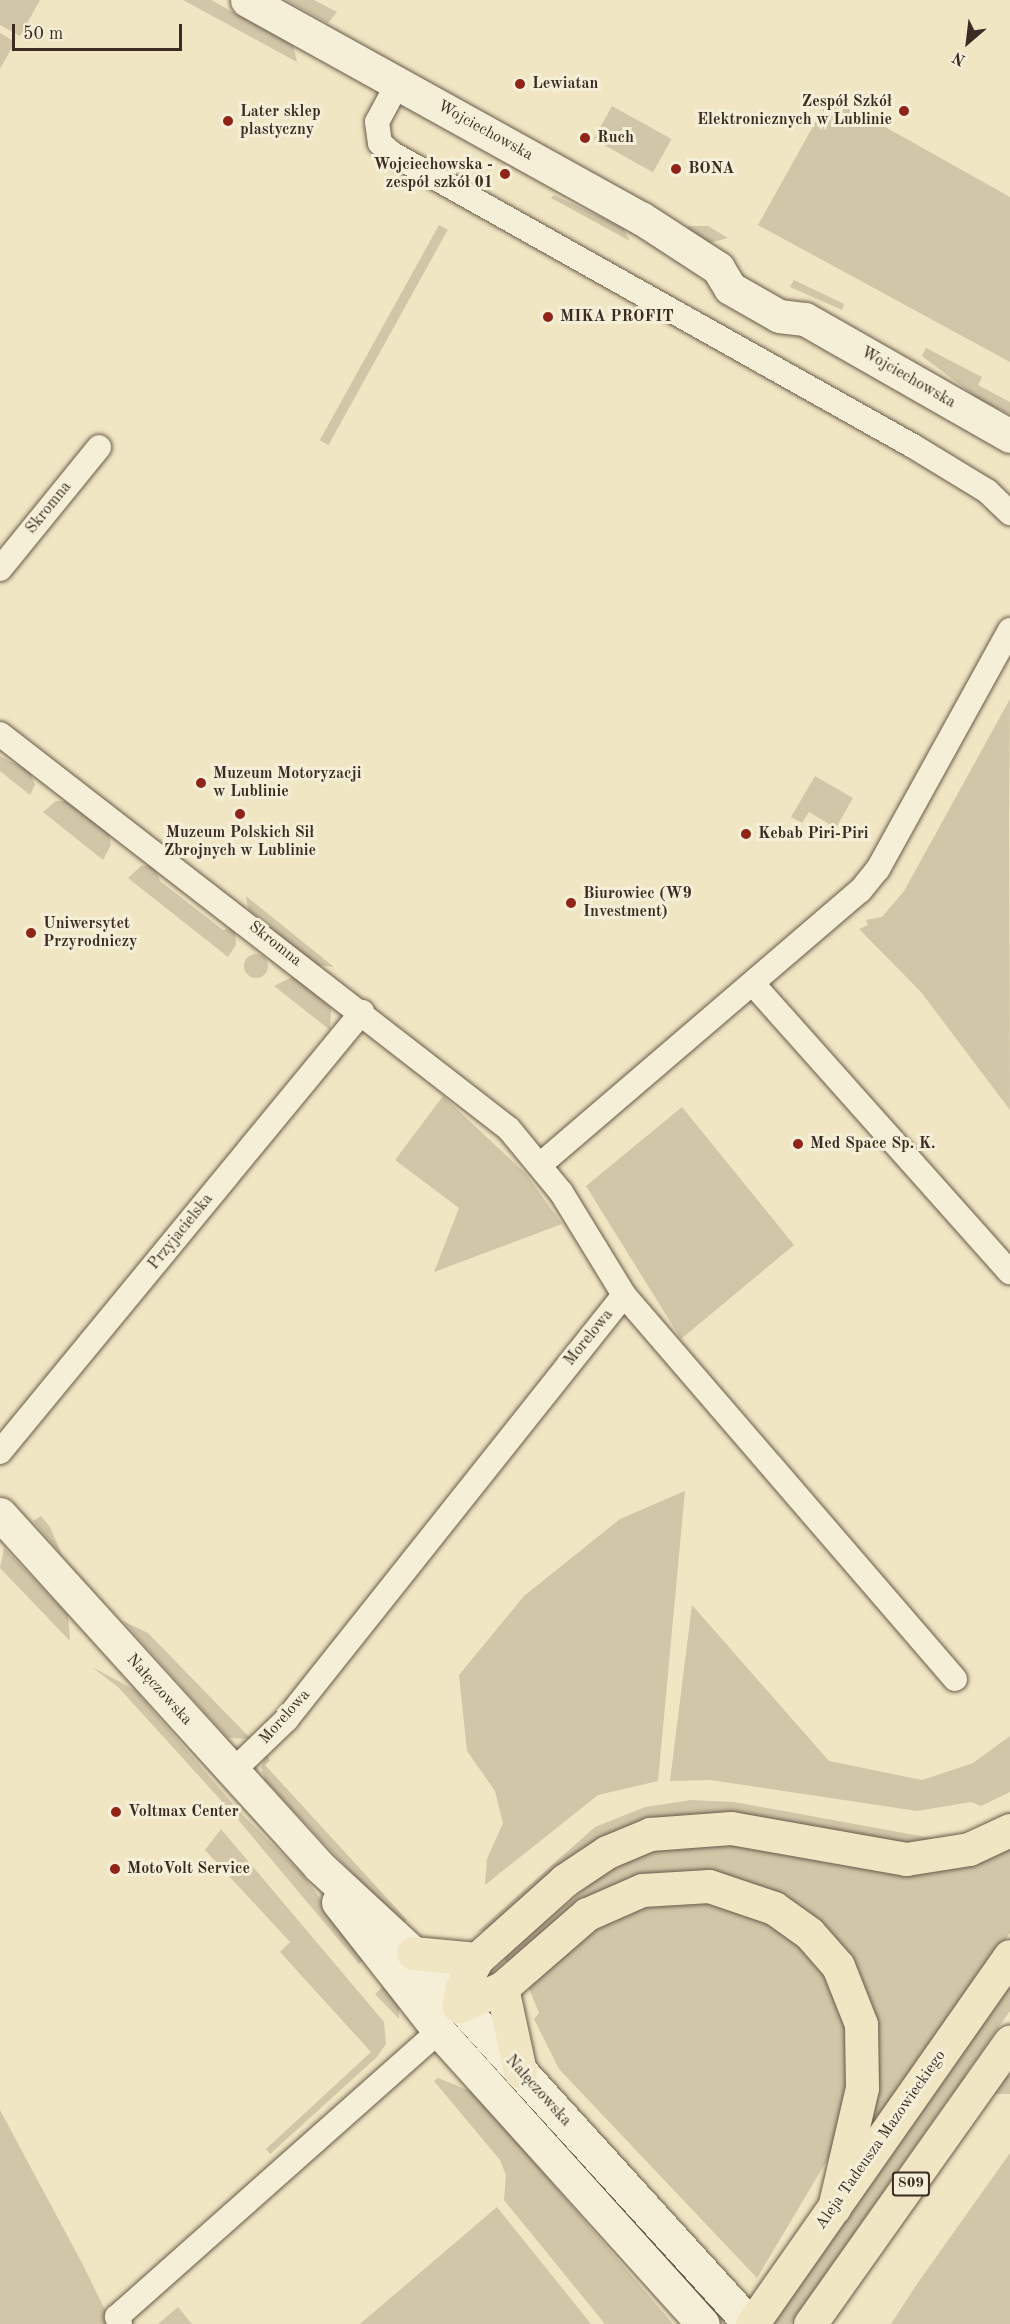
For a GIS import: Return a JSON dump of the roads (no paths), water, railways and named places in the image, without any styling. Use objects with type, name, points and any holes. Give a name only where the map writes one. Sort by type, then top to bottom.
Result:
[{"type":"main road","points":[[449,2018],[477,1959],[577,1870],[650,1834],[731,1828],[906,1859],[969,1850],[1010,1830]]},
{"type":"main road","points":[[449,2018],[502,1989],[587,1914],[642,1890],[709,1886],[755,1898],[788,1916],[838,1966],[861,2024],[862,2088],[834,2208]]},
{"type":"main road","points":[[413,1953],[477,1959]]},
{"type":"main road","name":"Aleja Tadeusza Mazowieckiego","points":[[751,2324],[1010,1956]]},
{"type":"main road","points":[[502,1989],[520,2071]]},
{"type":"main road","name":"809","points":[[810,2324],[1010,2042]]},
{"type":"street","name":"Wojciechowska","points":[[247,0],[620,206],[718,268],[750,274],[791,298],[805,319],[1010,436]]},
{"type":"street","points":[[398,83],[377,122],[380,143],[391,153],[913,446],[987,491],[1010,513]]},
{"type":"street","name":"Skromna","points":[[0,569],[99,447]]},
{"type":"street","points":[[541,1164],[860,891],[878,869],[1010,630]]},
{"type":"street","name":"Skromna","points":[[0,734],[363,1012],[509,1129],[541,1164],[624,1295]]},
{"type":"street","points":[[753,984],[1010,1272]]},
{"type":"street","name":"Przyjacielska","points":[[0,1452],[363,1012]]},
{"type":"street","name":"Morelowa","points":[[232,1771],[286,1720],[624,1295],[955,1678]]},
{"type":"street","name":"Nałęczowska","points":[[0,1514],[319,1866],[413,1953],[449,2018],[636,2252],[703,2324]]},
{"type":"street","name":"Nałęczowska","points":[[319,1866],[390,1974],[520,2071],[751,2324]]},
{"type":"street","points":[[120,2324],[117,2317],[449,2018]]},
{"type":"place","name":"Lewiatan","points":[[520,84]]},
{"type":"place","name":"Zespół Szkół Elektronicznych w Lublinie","points":[[904,111]]},
{"type":"place","name":"Later sklep plastyczny","points":[[228,121]]},
{"type":"place","name":"Ruch","points":[[585,138]]},
{"type":"place","name":"BONA","points":[[676,169]]},
{"type":"place","name":"Wojciechowska - zespół szkół 01","points":[[505,174]]},
{"type":"place","name":"MIKA PROFIT","points":[[548,317]]},
{"type":"place","name":"Muzeum Motoryzacji w Lublinie","points":[[201,783]]},
{"type":"place","name":"Muzeum Polskich Sił Zbrojnych w Lublinie","points":[[240,814]]},
{"type":"place","name":"Kebab Piri-Piri","points":[[746,834]]},
{"type":"place","name":"Biurowiec (W9 Investment)","points":[[571,903]]},
{"type":"place","name":"Uniwersytet Przyrodniczy","points":[[31,933]]},
{"type":"place","name":"Med Space Sp. K.","points":[[798,1144]]},
{"type":"place","name":"Voltmax Center","points":[[116,1812]]},
{"type":"place","name":"MotoVolt Service","points":[[115,1869]]}]
